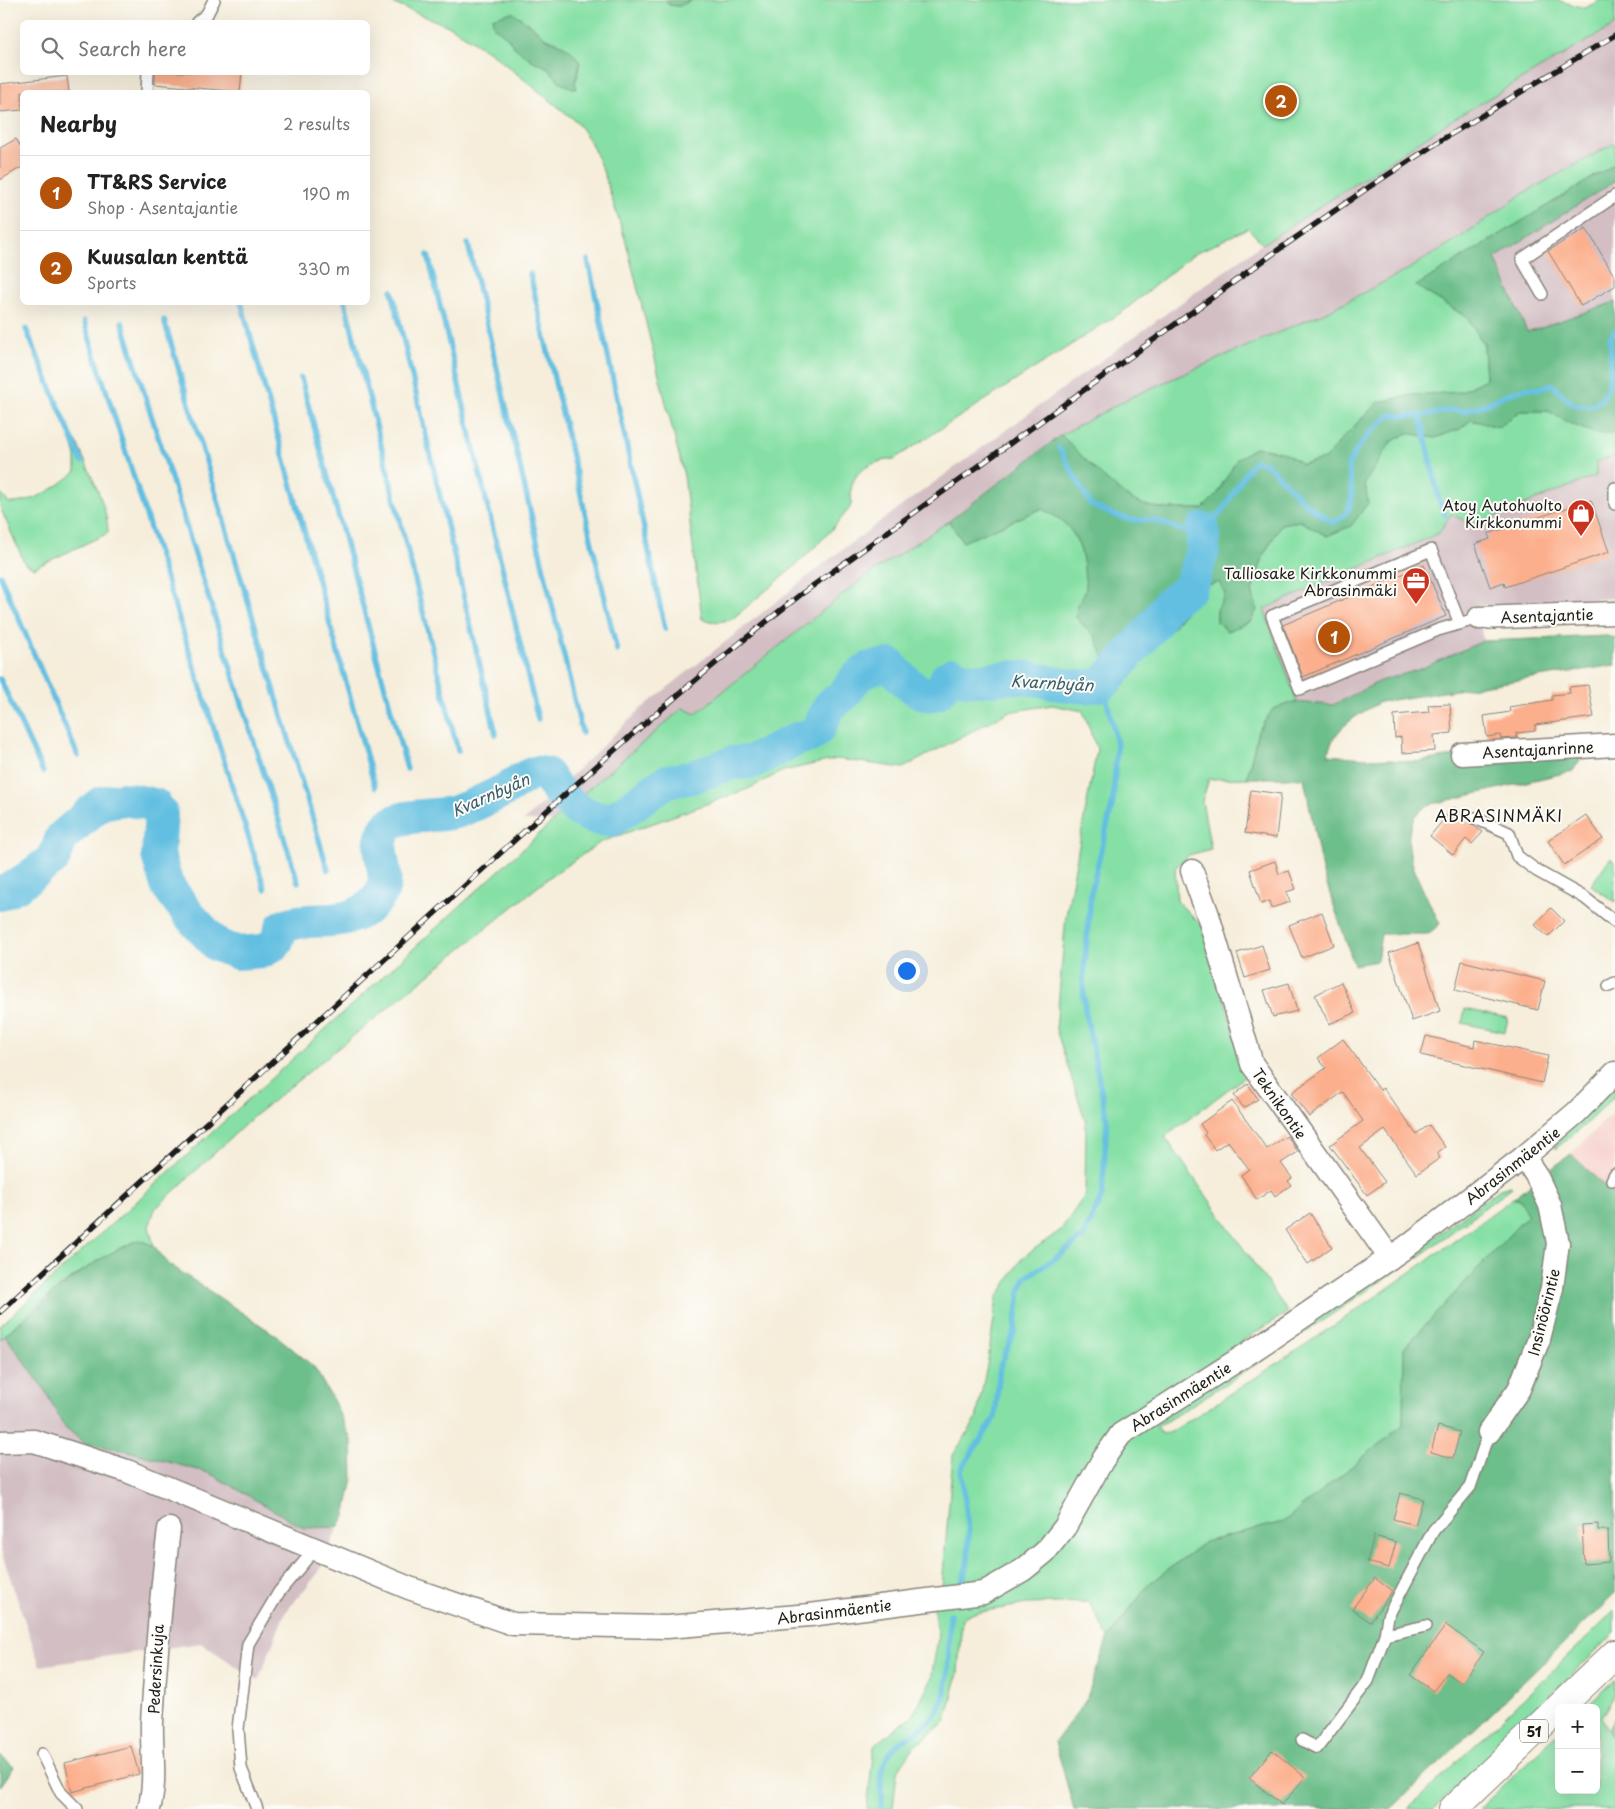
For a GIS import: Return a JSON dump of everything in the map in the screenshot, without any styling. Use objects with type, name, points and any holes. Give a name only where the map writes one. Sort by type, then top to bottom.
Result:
[{"type":"main road","name":"51","points":[[1453,1809],[1615,1654]]},
{"type":"street","name":"Asentajantie","points":[[1469,621],[1615,613]]},
{"type":"street","name":"Asentajanrinne","points":[[1462,754],[1615,745]]},
{"type":"street","name":"Teknikontie","points":[[1192,871],[1208,914],[1252,1064],[1390,1258]]},
{"type":"street","name":"Abrasinmäentie","points":[[0,1442],[34,1441],[128,1472],[409,1588],[513,1624],[667,1627],[810,1615],[984,1593],[999,1585],[1045,1552],[1065,1527],[1102,1461],[1121,1434],[1255,1349],[1390,1258],[1524,1157],[1577,1112],[1615,1073]]},
{"type":"street","name":"Insinöörintie","points":[[1489,1432],[1519,1389],[1539,1339],[1552,1288],[1558,1243],[1550,1205],[1536,1175],[1524,1157]]},
{"type":"street","name":"Pedersinkuja","points":[[149,1809],[155,1767],[152,1726],[158,1615],[169,1529]]},
{"type":"lane","points":[[200,20],[207,14],[214,0]]},
{"type":"lane","points":[[147,90],[148,75]]},
{"type":"lane","points":[[1542,294],[1522,259],[1615,196]]},
{"type":"lane","points":[[1615,488],[1615,504]]},
{"type":"lane","points":[[1431,550],[1469,621],[1438,630],[1300,689],[1272,616],[1431,550]]},
{"type":"lane","points":[[1475,818],[1509,833],[1517,856],[1537,871],[1585,898],[1615,922]]},
{"type":"lane","points":[[1302,1740],[1317,1748],[1368,1681],[1385,1635],[1388,1616],[1433,1531],[1470,1487],[1489,1432]]},
{"type":"lane","points":[[257,1809],[242,1768],[238,1729],[248,1644],[279,1592],[314,1550]]},
{"type":"lane","points":[[1385,1635],[1426,1626]]},
{"type":"lane","points":[[42,1754],[61,1792],[77,1809]]},
{"type":"shaded area","points":[[1615,25],[1615,143],[1524,193],[1462,236],[1407,270],[1330,310],[1052,441],[949,521],[862,579],[694,714],[585,792],[554,821],[524,821],[642,708],[840,551],[1281,230],[1455,118]]},
{"type":"shaded area","points":[[1615,181],[1615,302],[1527,332],[1495,258]]},
{"type":"shaded area","points":[[1615,456],[1615,598],[1477,606],[1483,641],[1418,670],[1380,681],[1333,705],[1297,702],[1264,609],[1439,533],[1451,513],[1469,523],[1596,462]]},
{"type":"shaded area","points":[[1615,1110],[1615,1196],[1571,1154]]},
{"type":"shaded area","points":[[5,1335],[44,1389],[64,1426],[85,1444],[124,1450],[209,1473],[304,1528],[338,1527],[319,1572],[285,1613],[258,1681],[201,1643],[40,1666],[0,1548],[0,1340]]},
{"type":"green space","points":[[384,0],[666,0],[669,5],[679,6],[692,0],[1556,0],[1585,8],[1601,0],[1615,0],[1615,25],[1455,118],[1263,244],[1248,228],[1192,255],[1125,310],[894,459],[866,467],[856,476],[853,482],[850,507],[822,540],[793,568],[731,620],[715,622],[702,619],[684,476],[626,242],[603,171],[591,143],[577,122],[491,53],[451,27]],"holes":[[[531,24],[544,37],[562,44],[578,75],[575,83],[577,89],[565,84],[550,69],[520,51],[508,38]]]},
{"type":"green space","points":[[666,0],[692,0],[679,6],[669,5]]},
{"type":"green space","points":[[512,12],[543,36],[567,48],[576,56],[580,63],[575,83],[577,89],[562,84],[547,67],[533,61],[514,47],[508,38],[494,27],[492,18]]},
{"type":"green space","points":[[1615,143],[1615,164],[1416,286],[1468,318],[1484,345],[1486,379],[1460,392],[1413,395],[1379,402],[1346,434],[1325,459],[1302,464],[1285,453],[1224,480],[1218,493],[1202,509],[1162,508],[1137,502],[1114,486],[1061,435],[1131,397],[1330,310],[1407,270],[1462,236],[1524,193]]},
{"type":"green space","points":[[1615,164],[1615,181],[1495,258],[1527,332],[1615,302],[1615,433],[1597,434],[1571,424],[1548,411],[1520,411],[1499,427],[1471,420],[1460,429],[1435,438],[1408,433],[1391,442],[1365,483],[1368,503],[1351,526],[1327,536],[1300,521],[1281,524],[1264,554],[1252,591],[1257,610],[1250,622],[1227,631],[1217,622],[1217,610],[1225,594],[1219,582],[1208,585],[1118,692],[1095,636],[1076,618],[1077,607],[1085,592],[1086,584],[1080,548],[1066,525],[1041,509],[963,542],[949,521],[1061,435],[1102,476],[1125,495],[1137,502],[1162,508],[1202,509],[1218,493],[1237,459],[1256,447],[1285,453],[1302,464],[1325,459],[1346,434],[1379,402],[1413,395],[1460,392],[1486,379],[1484,345],[1468,318],[1416,286]]},
{"type":"green space","points":[[1520,411],[1548,411],[1571,424],[1597,434],[1615,433],[1615,456],[1596,462],[1596,476],[1478,523],[1469,523],[1451,514],[1439,533],[1264,609],[1297,702],[1293,702],[1258,731],[1247,778],[1209,779],[1202,801],[1211,849],[1189,855],[1175,868],[1177,901],[1203,927],[1247,1075],[1165,1137],[1288,1312],[1143,1405],[1152,1421],[1405,1258],[1409,1262],[1288,1344],[1157,1427],[1161,1434],[1171,1432],[1344,1318],[1513,1198],[1520,1200],[1528,1215],[1404,1348],[1403,1425],[1283,1522],[1205,1542],[1150,1583],[1108,1638],[1089,1602],[1027,1604],[969,1614],[962,1619],[958,1673],[946,1721],[914,1747],[897,1772],[893,1809],[867,1809],[874,1746],[913,1715],[931,1680],[938,1638],[933,1606],[942,1587],[953,1455],[976,1420],[988,1360],[997,1298],[1023,1257],[1061,1230],[1085,1195],[1086,1123],[1056,1029],[1066,916],[1097,749],[1083,711],[1052,705],[1008,712],[903,768],[837,759],[783,771],[748,789],[601,842],[551,876],[254,1116],[155,1209],[149,1227],[154,1246],[139,1240],[120,1248],[83,1270],[47,1297],[0,1340],[0,1326],[585,792],[683,708],[695,714],[862,579],[949,521],[963,542],[1041,509],[1062,520],[1078,543],[1086,570],[1086,589],[1078,607],[1077,618],[1095,636],[1118,692],[1208,585],[1219,582],[1226,594],[1217,611],[1217,622],[1227,631],[1250,622],[1257,610],[1252,591],[1264,554],[1281,524],[1300,521],[1327,536],[1391,442],[1408,433],[1435,438],[1460,429],[1471,420],[1499,427]]},
{"type":"green space","points":[[77,442],[101,499],[108,533],[34,568],[25,564],[0,507],[0,493],[9,503],[18,503],[27,501],[54,488],[76,471],[76,457],[72,443]]},
{"type":"green space","points":[[1607,636],[1615,638],[1615,665],[1380,702],[1347,723],[1340,730],[1330,746],[1328,755],[1417,762],[1446,757],[1569,753],[1581,758],[1573,771],[1428,805],[1416,817],[1410,831],[1409,846],[1412,863],[1418,879],[1440,924],[1428,934],[1381,934],[1377,961],[1354,965],[1322,870],[1304,778],[1247,778],[1258,731],[1273,709],[1293,702],[1333,705],[1380,681],[1418,670],[1483,641]]},
{"type":"green space","points":[[1610,858],[1615,861],[1615,902],[1591,885]]},
{"type":"green space","points":[[1465,1009],[1508,1018],[1505,1032],[1462,1023]]},
{"type":"green space","points":[[1615,1085],[1615,1096],[1555,1149],[1555,1144]]},
{"type":"green space","points":[[1571,1154],[1615,1196],[1615,1594],[1391,1809],[1074,1809],[1055,1742],[1086,1700],[1108,1638],[1150,1583],[1205,1542],[1283,1522],[1403,1425],[1404,1348],[1528,1215],[1520,1200],[1513,1198]]},
{"type":"green space","points":[[1512,1187],[1417,1258],[1413,1253],[1500,1189]]},
{"type":"green space","points":[[139,1240],[154,1246],[169,1264],[277,1336],[314,1367],[334,1402],[352,1442],[353,1479],[345,1516],[338,1527],[304,1528],[209,1473],[124,1450],[85,1444],[64,1426],[44,1389],[5,1335],[68,1282],[102,1258]]},
{"type":"green space","points":[[1615,1611],[1615,1632],[1434,1809],[1408,1809]]},
{"type":"green space","points":[[1615,1680],[1615,1695],[1601,1717],[1615,1746],[1615,1809],[1479,1809],[1555,1737],[1555,1794],[1600,1794],[1600,1704],[1589,1704]]},
{"type":"green space","points":[[1615,1717],[1615,1746],[1608,1729]]},
{"type":"green space","points":[[0,1756],[14,1767],[0,1787]]},
{"type":"building","points":[[155,75],[242,75],[240,90],[219,90],[155,84]]},
{"type":"building","points":[[67,76],[69,90],[20,90],[20,110],[0,112],[0,84]]},
{"type":"building","points":[[16,139],[20,146],[20,168],[0,180],[0,148]]},
{"type":"building","points":[[1586,228],[1615,277],[1615,286],[1581,306],[1548,251]]},
{"type":"building","points":[[1591,500],[1609,552],[1505,587],[1504,582],[1490,587],[1475,544],[1490,539],[1488,534]]},
{"type":"building","points":[[1424,565],[1446,616],[1303,677],[1283,625]]},
{"type":"building","points":[[1588,685],[1594,717],[1535,725],[1535,731],[1516,733],[1517,738],[1501,739],[1500,735],[1487,737],[1484,716],[1510,712],[1509,707],[1552,700],[1552,695],[1570,693],[1569,687]]},
{"type":"building","points":[[1450,704],[1452,733],[1434,735],[1435,751],[1402,753],[1401,737],[1395,738],[1394,715],[1429,712],[1428,705]]},
{"type":"building","points":[[1251,790],[1281,794],[1276,838],[1245,833]]},
{"type":"building","points":[[1454,807],[1468,818],[1469,823],[1483,832],[1472,844],[1466,839],[1453,855],[1430,836]]},
{"type":"building","points":[[1586,815],[1603,839],[1564,865],[1548,841]]},
{"type":"building","points":[[1275,861],[1279,874],[1289,871],[1296,889],[1286,892],[1290,902],[1271,908],[1269,901],[1261,904],[1250,870]]},
{"type":"building","points":[[1551,908],[1564,921],[1548,937],[1535,925]]},
{"type":"building","points":[[1322,912],[1334,945],[1302,958],[1289,925]]},
{"type":"building","points":[[1418,943],[1440,1011],[1412,1021],[1389,953]]},
{"type":"building","points":[[1262,945],[1270,970],[1245,978],[1237,953]]},
{"type":"building","points":[[1462,961],[1545,981],[1538,1010],[1455,990]]},
{"type":"building","points":[[1341,982],[1355,1013],[1329,1024],[1315,995]]},
{"type":"building","points":[[1289,983],[1297,1011],[1273,1017],[1264,990]]},
{"type":"building","points":[[1426,1036],[1474,1047],[1475,1040],[1548,1056],[1542,1083],[1421,1055]]},
{"type":"building","points":[[1343,1039],[1380,1090],[1383,1088],[1416,1134],[1429,1125],[1445,1147],[1437,1153],[1440,1158],[1417,1174],[1385,1130],[1360,1148],[1385,1182],[1367,1195],[1330,1145],[1363,1121],[1343,1092],[1309,1117],[1291,1093],[1326,1068],[1318,1058]]},
{"type":"building","points":[[1248,1084],[1258,1099],[1244,1108],[1234,1095]]},
{"type":"building","points":[[1232,1101],[1267,1149],[1287,1136],[1298,1152],[1281,1163],[1292,1178],[1288,1181],[1291,1185],[1275,1196],[1271,1190],[1257,1200],[1241,1175],[1249,1169],[1228,1141],[1215,1150],[1204,1135],[1206,1133],[1200,1124]]},
{"type":"building","points":[[1310,1213],[1332,1247],[1308,1264],[1285,1230]]},
{"type":"building","points":[[1438,1426],[1460,1432],[1453,1458],[1431,1452]]},
{"type":"building","points":[[1400,1493],[1423,1499],[1415,1525],[1393,1519]]},
{"type":"building","points":[[1598,1524],[1598,1530],[1608,1530],[1609,1562],[1584,1564],[1582,1525]]},
{"type":"building","points":[[1374,1536],[1396,1542],[1389,1568],[1367,1562]]},
{"type":"building","points":[[1375,1578],[1392,1591],[1370,1622],[1352,1609]]},
{"type":"building","points":[[1446,1625],[1484,1652],[1462,1683],[1447,1673],[1433,1691],[1410,1675]]},
{"type":"building","points":[[131,1746],[139,1774],[72,1792],[65,1763]]},
{"type":"building","points":[[1272,1750],[1305,1777],[1282,1805],[1249,1778]]},
{"type":"waterway","points":[[468,244],[582,733]]},
{"type":"waterway","points":[[428,255],[538,719]]},
{"type":"waterway","points":[[588,260],[665,629]]},
{"type":"waterway","points":[[530,274],[617,651]]},
{"type":"waterway","points":[[392,291],[496,734]]},
{"type":"waterway","points":[[242,305],[375,787]]},
{"type":"waterway","points":[[346,305],[458,751]]},
{"type":"waterway","points":[[164,320],[328,870]]},
{"type":"waterway","points":[[84,321],[265,889]]},
{"type":"waterway","points":[[122,322],[298,882]]},
{"type":"waterway","points":[[26,329],[82,462]]},
{"type":"waterway","points":[[1059,448],[1091,505],[1116,516],[1133,520],[1154,520],[1189,533],[1214,520],[1255,461],[1267,464],[1306,504],[1333,523],[1341,518],[1350,505],[1352,491],[1348,466],[1357,449],[1370,433],[1390,415],[1421,416],[1452,410],[1464,411],[1487,404],[1505,395],[1528,388],[1539,389],[1551,384],[1573,403],[1582,406],[1593,405],[1605,394],[1608,386],[1611,367],[1610,338],[1615,331]]},
{"type":"waterway","points":[[301,378],[407,769]]},
{"type":"waterway","points":[[1421,416],[1439,500],[1445,515]]},
{"type":"waterway","name":"Kvarnbyån","points":[[0,894],[20,884],[54,858],[62,837],[101,803],[123,799],[155,805],[161,813],[158,855],[167,885],[189,915],[217,945],[238,953],[263,951],[276,943],[282,927],[303,921],[335,920],[356,915],[378,899],[385,878],[380,848],[382,837],[387,827],[392,823],[409,817],[456,812],[475,805],[535,773],[546,774],[566,800],[581,812],[600,819],[612,820],[667,781],[689,778],[732,763],[752,762],[797,739],[810,736],[818,729],[830,705],[843,696],[855,679],[870,668],[890,665],[911,686],[927,694],[935,693],[941,688],[947,677],[953,674],[970,680],[1017,677],[1074,686],[1103,684],[1154,625],[1167,605],[1190,588],[1203,550],[1203,529]]},
{"type":"waterway","points":[[0,575],[78,756]]},
{"type":"waterway","points":[[0,679],[43,772]]},
{"type":"waterway","points":[[960,1591],[968,1560],[969,1532],[961,1469],[995,1418],[1000,1366],[1015,1331],[1020,1291],[1025,1278],[1083,1237],[1102,1196],[1107,1121],[1085,1009],[1083,983],[1091,892],[1113,802],[1117,744],[1103,684]]},
{"type":"waterway","points":[[882,1809],[881,1783],[887,1758],[898,1744],[933,1717],[942,1702],[948,1677],[950,1614]]},
{"type":"railway","points":[[0,1312],[561,798],[703,674],[800,595],[1278,250],[1366,189],[1443,139],[1615,35]]},
{"type":"place","name":"Kuusalan kenttä","points":[[1281,101]]},
{"type":"place","name":"Atoy Autohuolto Kirkkonummi","points":[[1581,537]]},
{"type":"place","name":"Talliosake Kirkkonummi Abrasinmäki","points":[[1416,605]]},
{"type":"place","name":"TT&RS Service","points":[[1334,637]]},
{"type":"district","name":"ABRASINMÄKI","points":[[1499,815]]}]
